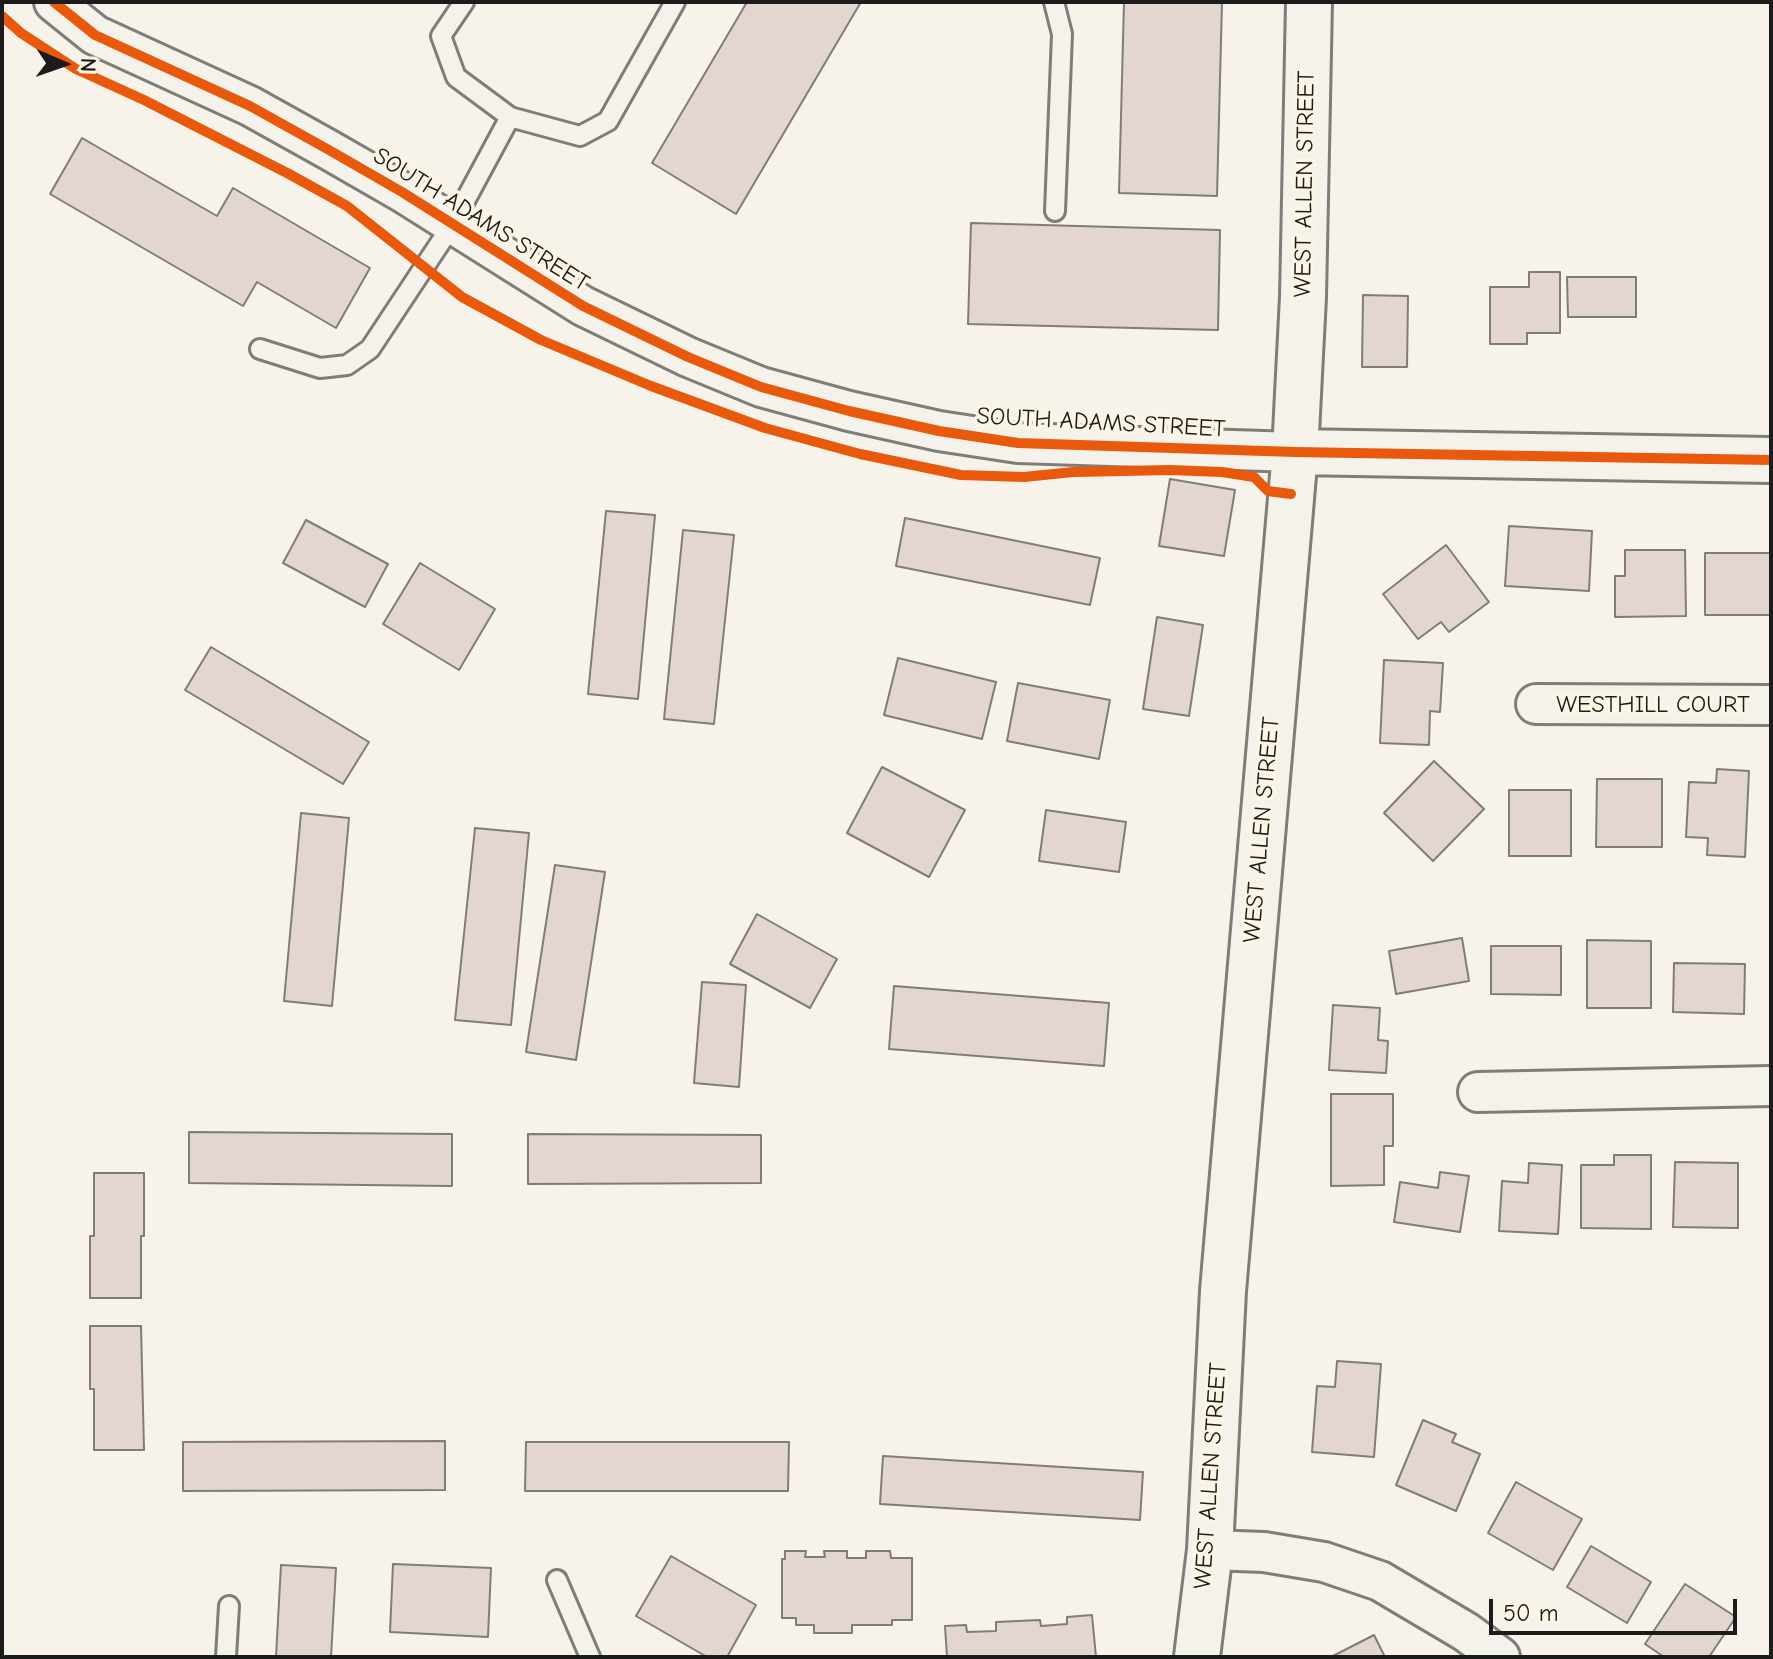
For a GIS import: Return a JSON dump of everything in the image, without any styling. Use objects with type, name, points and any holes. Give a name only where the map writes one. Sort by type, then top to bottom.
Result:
[{"type":"street","name":"SOUTH ADAMS STREET","points":[[54,2],[95,35],[250,106],[402,192],[583,306],[688,357],[761,387],[849,411],[939,431],[1018,443],[1295,452],[1771,460]]},
{"type":"street","name":"WEST ALLEN STREET","points":[[1197,1657],[1210,1550],[1223,1291],[1295,452],[1303,297],[1309,2]]},
{"type":"street","name":"WESTHILL COURT","points":[[1536,704],[1771,705]]},
{"type":"street","points":[[1478,1092],[1771,1086]]},
{"type":"street","points":[[1210,1550],[1264,1552],[1324,1562],[1380,1581],[1457,1645],[1500,1657]]},
{"type":"lane","points":[[464,2],[441,36],[456,77],[510,117],[580,136],[608,121],[675,2]]},
{"type":"lane","points":[[1054,2],[1062,34],[1055,211]]},
{"type":"lane","name":"SOUTH ADAMS STREET","points":[[452,225],[510,117]]},
{"type":"lane","points":[[260,349],[320,368],[347,365],[370,349],[452,225]]},
{"type":"lane","points":[[557,1580],[590,1657]]},
{"type":"lane","points":[[226,1657],[229,1606]]},
{"type":"building","points":[[747,2],[861,2],[736,214],[652,163]]},
{"type":"building","points":[[1124,2],[1222,2],[1217,196],[1119,193]]},
{"type":"building","points":[[82,138],[217,216],[233,188],[370,268],[336,328],[257,282],[243,306],[50,194]]},
{"type":"building","points":[[971,223],[1220,230],[1218,330],[968,324]]},
{"type":"building","points":[[1529,272],[1560,272],[1560,333],[1527,333],[1527,344],[1490,344],[1490,287],[1529,287]]},
{"type":"building","points":[[1567,277],[1636,277],[1636,317],[1568,317]]},
{"type":"building","points":[[1363,295],[1408,296],[1407,367],[1362,367]]},
{"type":"building","points":[[1170,479],[1235,490],[1224,556],[1159,546]]},
{"type":"building","points":[[606,511],[655,515],[638,699],[588,694]]},
{"type":"building","points":[[905,518],[1100,558],[1090,605],[896,566]]},
{"type":"building","points":[[306,520],[388,564],[365,607],[283,563]]},
{"type":"building","points":[[1509,526],[1592,531],[1589,591],[1505,586]]},
{"type":"building","points":[[683,530],[734,535],[714,724],[664,719]]},
{"type":"building","points":[[1446,545],[1489,602],[1449,632],[1441,622],[1418,639],[1383,594]]},
{"type":"building","points":[[1625,550],[1685,550],[1686,616],[1615,617],[1615,576],[1625,576]]},
{"type":"building","points":[[1705,553],[1771,553],[1771,615],[1705,615]]},
{"type":"building","points":[[420,563],[495,609],[459,670],[383,624]]},
{"type":"building","points":[[1157,617],[1203,625],[1189,716],[1143,709]]},
{"type":"building","points":[[211,647],[369,742],[343,784],[185,690]]},
{"type":"building","points":[[898,658],[996,682],[982,739],[884,715]]},
{"type":"building","points":[[1384,660],[1443,663],[1440,712],[1430,711],[1429,745],[1380,743]]},
{"type":"building","points":[[1018,683],[1110,700],[1099,759],[1007,741]]},
{"type":"building","points":[[1434,761],[1484,809],[1433,861],[1384,813]]},
{"type":"building","points":[[882,767],[965,810],[929,877],[847,833]]},
{"type":"building","points":[[1717,769],[1749,771],[1745,857],[1707,855],[1708,838],[1686,837],[1689,782],[1716,783]]},
{"type":"building","points":[[1597,779],[1662,779],[1662,847],[1596,847]]},
{"type":"building","points":[[1509,790],[1571,790],[1571,856],[1509,856]]},
{"type":"building","points":[[1046,810],[1126,822],[1119,872],[1039,861]]},
{"type":"building","points":[[301,813],[349,818],[332,1006],[284,1001]]},
{"type":"building","points":[[475,828],[529,833],[511,1025],[455,1020]]},
{"type":"building","points":[[555,865],[605,872],[576,1060],[526,1052]]},
{"type":"building","points":[[757,914],[837,959],[810,1008],[730,964]]},
{"type":"building","points":[[1462,938],[1469,981],[1396,994],[1389,951]]},
{"type":"building","points":[[1587,940],[1651,941],[1651,1008],[1587,1008]]},
{"type":"building","points":[[1491,946],[1561,946],[1561,995],[1491,994]]},
{"type":"building","points":[[1674,963],[1745,964],[1744,1014],[1673,1012]]},
{"type":"building","points":[[702,982],[746,985],[739,1087],[694,1083]]},
{"type":"building","points":[[894,986],[1109,1003],[1104,1066],[889,1049]]},
{"type":"building","points":[[1333,1005],[1380,1008],[1378,1040],[1388,1041],[1386,1073],[1329,1070]]},
{"type":"building","points":[[1331,1094],[1393,1094],[1393,1146],[1384,1146],[1384,1185],[1331,1186]]},
{"type":"building","points":[[189,1132],[452,1134],[452,1186],[189,1183]]},
{"type":"building","points":[[528,1134],[761,1135],[761,1183],[528,1184]]},
{"type":"building","points":[[1614,1155],[1651,1155],[1651,1229],[1581,1228],[1581,1165],[1614,1165]]},
{"type":"building","points":[[1675,1162],[1738,1163],[1738,1228],[1673,1227]]},
{"type":"building","points":[[1529,1163],[1562,1165],[1558,1234],[1499,1231],[1502,1181],[1528,1183]]},
{"type":"building","points":[[1440,1172],[1469,1176],[1460,1232],[1394,1222],[1400,1182],[1438,1188]]},
{"type":"building","points":[[94,1173],[144,1173],[141,1298],[90,1298]]},
{"type":"building","points":[[90,1326],[141,1326],[144,1450],[94,1450]]},
{"type":"building","points":[[1337,1361],[1381,1364],[1374,1457],[1312,1452],[1317,1386],[1335,1387]]},
{"type":"building","points":[[1423,1420],[1456,1434],[1452,1442],[1480,1454],[1456,1511],[1396,1485]]},
{"type":"building","points":[[445,1441],[445,1490],[183,1491],[183,1442]]},
{"type":"building","points":[[526,1442],[789,1442],[788,1491],[525,1491]]},
{"type":"building","points":[[883,1456],[1143,1472],[1140,1520],[880,1504]]},
{"type":"building","points":[[1516,1482],[1582,1519],[1553,1570],[1488,1533]]},
{"type":"building","points":[[1591,1546],[1651,1582],[1627,1623],[1567,1587]]},
{"type":"building","points":[[785,1551],[806,1551],[805,1557],[825,1557],[824,1551],[847,1551],[847,1558],[866,1558],[866,1551],[890,1551],[891,1558],[912,1558],[912,1620],[892,1620],[892,1625],[852,1625],[852,1633],[814,1633],[814,1625],[796,1625],[796,1618],[782,1618],[782,1559],[785,1559]]},
{"type":"building","points":[[671,1556],[756,1605],[727,1657],[707,1657],[636,1616]]},
{"type":"building","points":[[393,1564],[491,1568],[488,1637],[390,1632]]},
{"type":"building","points":[[281,1565],[336,1568],[331,1657],[276,1657]]},
{"type":"building","points":[[1685,1584],[1736,1617],[1709,1657],[1664,1657],[1645,1644]]},
{"type":"building","points":[[1092,1615],[1096,1657],[947,1657],[945,1626],[966,1625],[967,1632],[996,1631],[996,1622],[1040,1620],[1041,1626],[1067,1624],[1067,1617]]},
{"type":"building","points":[[1374,1635],[1385,1657],[1331,1657]]},
{"type":"cycle path","points":[[54,2],[95,35],[250,106],[329,150],[402,192],[583,306],[688,357],[761,387],[849,411],[939,431],[1018,443],[1295,452],[1771,460]]},
{"type":"cycle path","points":[[2,16],[21,33],[76,69],[144,100],[347,206],[462,297],[541,340],[651,386],[765,428],[860,454],[961,475],[1024,477],[1073,472],[1222,472],[1254,477],[1268,491],[1291,494]]}]
